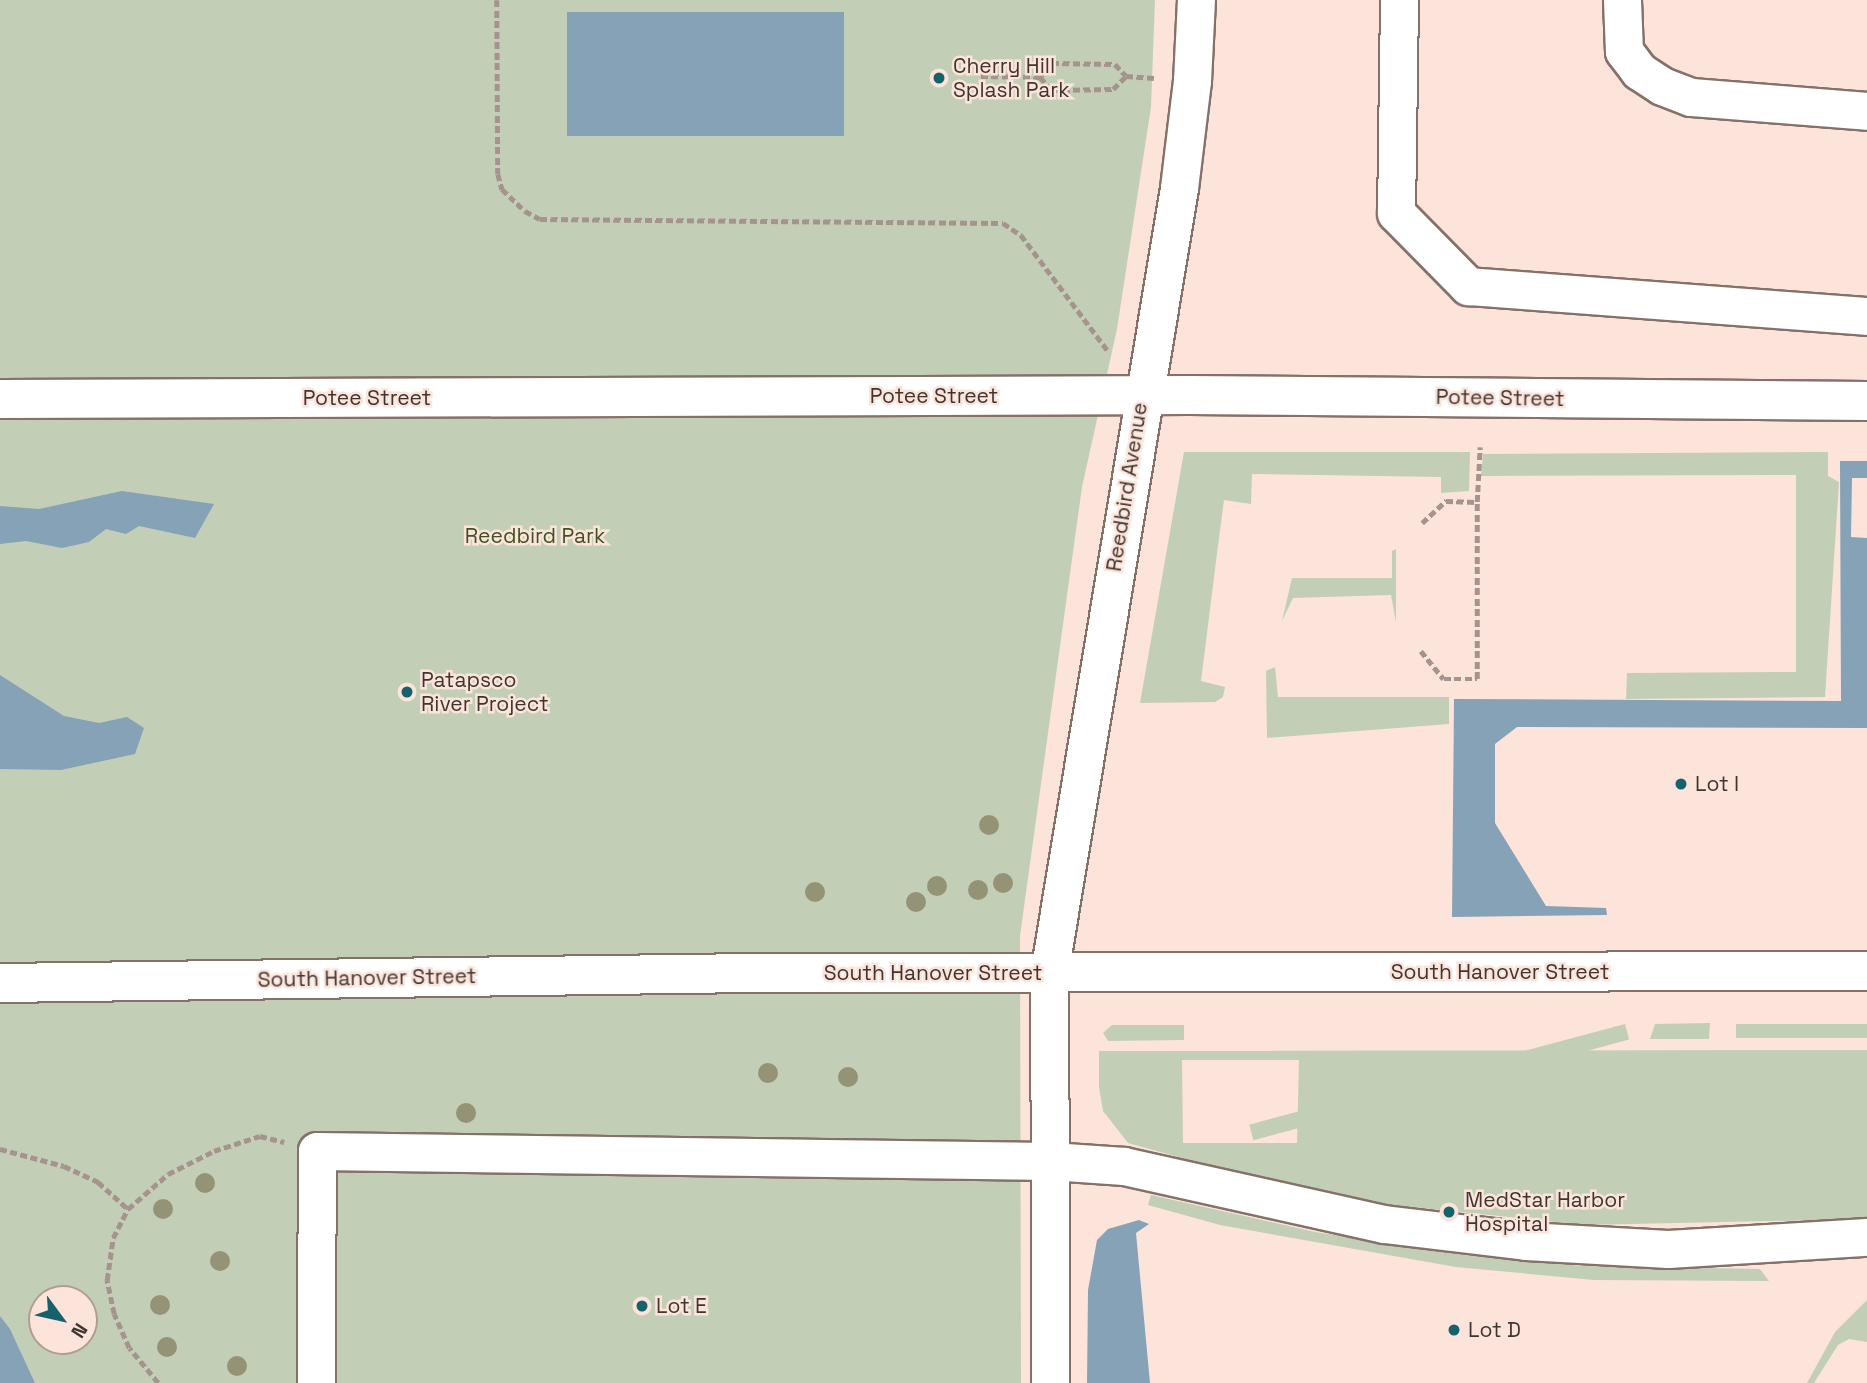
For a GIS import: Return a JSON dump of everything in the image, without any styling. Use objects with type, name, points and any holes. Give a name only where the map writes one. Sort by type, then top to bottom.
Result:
[{"type":"main road","name":"Potee Street","points":[[0,399],[1142,395],[1867,401]]},
{"type":"main road","name":"South Hanover Street","points":[[0,983],[1049,973],[1867,971]]},
{"type":"street","name":"Reedbird Avenue","points":[[1049,1383],[1049,973],[1142,395],[1179,188],[1192,81],[1196,0]]},
{"type":"street","points":[[1399,0],[1396,213],[1468,286],[1867,316]]},
{"type":"street","points":[[1622,0],[1624,51],[1639,71],[1662,86],[1690,97],[1867,111]]},
{"type":"street","points":[[316,1383],[317,1151],[1051,1161],[1124,1166],[1384,1224],[1526,1241],[1668,1249],[1867,1237]]},
{"type":"path","points":[[497,0],[498,174],[502,188],[525,211],[540,219],[1003,223],[1021,234],[1110,352]]},
{"type":"path","points":[[1040,77],[1052,63],[1115,64],[1126,76],[1154,78]]},
{"type":"path","points":[[981,76],[1040,77],[1052,90],[1114,89],[1126,76]]},
{"type":"path","points":[[1421,650],[1444,679],[1477,680],[1477,502],[1480,447]]},
{"type":"path","points":[[1422,523],[1446,501],[1477,502]]},
{"type":"path","points":[[158,1383],[129,1348],[114,1314],[107,1280],[113,1238],[128,1209],[168,1174],[260,1136],[317,1151]]},
{"type":"path","points":[[0,1149],[75,1171],[97,1182],[128,1209]]},
{"type":"green space","name":"Reedbird Park","points":[[0,0],[1155,0],[1151,107],[1117,329],[1082,487],[1020,936],[1021,1383],[35,1383],[0,1316]]},
{"type":"green space","points":[[1184,452],[1470,452],[1469,491],[1441,493],[1441,477],[1252,474],[1251,504],[1224,500],[1215,569],[1201,681],[1225,687],[1223,697],[1215,702],[1140,703]]},
{"type":"green space","points":[[1828,452],[1828,476],[1839,482],[1825,697],[1626,699],[1627,673],[1796,672],[1796,475],[1481,476],[1483,454]]},
{"type":"green space","points":[[1396,549],[1396,622],[1391,595],[1293,598],[1282,621],[1292,578],[1392,578],[1392,551]]},
{"type":"green space","points":[[1275,667],[1278,697],[1449,697],[1449,724],[1267,738],[1266,671]]},
{"type":"green space","points":[[1710,1023],[1709,1039],[1650,1039],[1655,1024]]},
{"type":"green space","points":[[1625,1024],[1629,1039],[1253,1140],[1249,1125]]},
{"type":"green space","points":[[1736,1024],[1867,1024],[1867,1038],[1736,1038]]},
{"type":"green space","points":[[1112,1025],[1184,1025],[1184,1040],[1108,1041],[1103,1033]]},
{"type":"green space","points":[[1867,1050],[1867,1219],[1585,1225],[1383,1204],[1250,1177],[1128,1143],[1103,1111],[1099,1087],[1099,1051]],"holes":[[[1182,1060],[1299,1060],[1297,1143],[1183,1143]]]},
{"type":"green space","points":[[1151,1195],[1315,1232],[1464,1255],[1583,1266],[1760,1269],[1769,1281],[1594,1280],[1456,1267],[1220,1225],[1148,1205]]},
{"type":"green space","points":[[1867,1300],[1867,1342],[1849,1339],[1838,1345],[1814,1383],[1807,1383],[1835,1332]]},
{"type":"water","points":[[567,12],[844,12],[844,136],[567,136]]},
{"type":"water","points":[[1840,461],[1867,461],[1867,478],[1852,478],[1851,537],[1867,538],[1867,728],[1517,727],[1495,744],[1495,823],[1546,906],[1606,908],[1607,915],[1452,917],[1454,699],[1841,701]]},
{"type":"water","points":[[122,491],[214,504],[195,538],[139,526],[126,534],[106,529],[89,542],[62,548],[26,541],[0,544],[0,506],[39,509]]},
{"type":"water","points":[[0,675],[64,716],[99,723],[127,717],[144,728],[135,754],[61,770],[0,769]]},
{"type":"water","points":[[1139,1220],[1149,1224],[1136,1233],[1150,1383],[1087,1383],[1088,1290],[1097,1240],[1108,1229]]},
{"type":"water","points":[[0,1316],[10,1329],[35,1383],[0,1383]]},
{"type":"place","name":"Cherry Hill Splash Park","points":[[939,78]]},
{"type":"place","name":"Patapsco River Project","points":[[407,692]]},
{"type":"place","name":"Lot I","points":[[1681,784]]},
{"type":"place","name":"MedStar Harbor Hospital","points":[[1449,1212]]},
{"type":"place","name":"Lot E","points":[[642,1306]]},
{"type":"place","name":"Lot D","points":[[1454,1330]]}]
